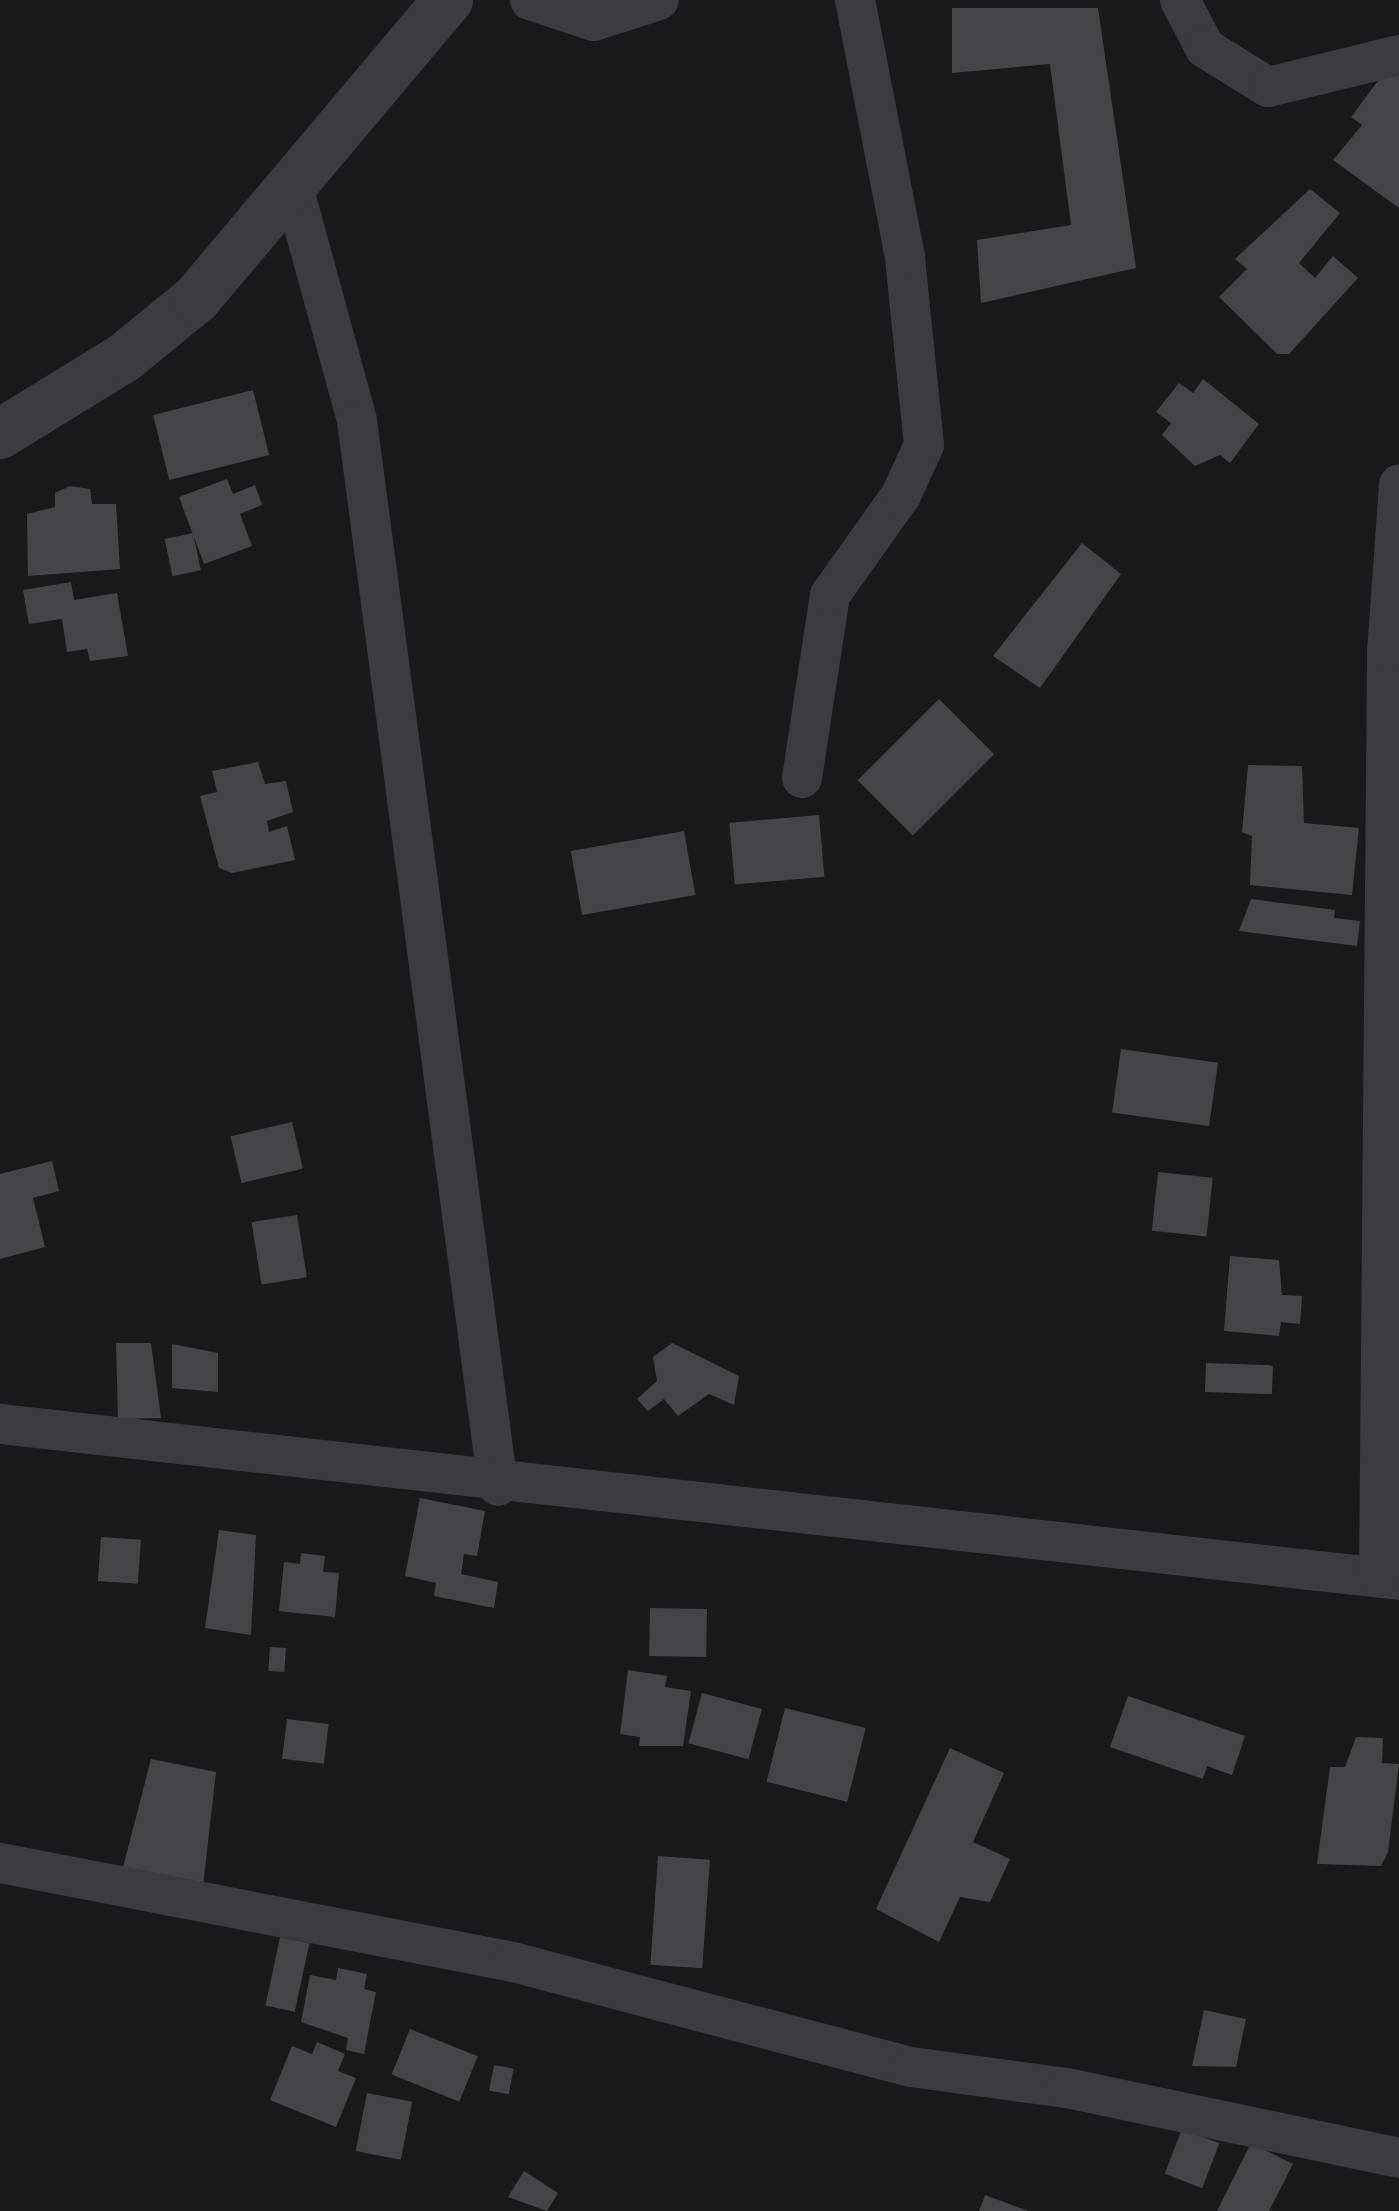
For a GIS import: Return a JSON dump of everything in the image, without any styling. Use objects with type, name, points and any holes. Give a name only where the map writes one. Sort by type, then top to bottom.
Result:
[{"type":"street","points":[[0,434],[125,358],[198,298],[294,190],[448,0]]},
{"type":"street","points":[[530,0],[594,20],[659,0]]},
{"type":"street","points":[[802,778],[830,594],[902,495],[924,445],[904,257],[855,0]]},
{"type":"street","points":[[1180,0],[1205,48],[1268,87],[1399,55]]},
{"type":"street","points":[[294,190],[360,440],[498,1486]]},
{"type":"street","points":[[0,1424],[498,1486],[1389,1578],[1387,652],[1399,484]]},
{"type":"street","points":[[0,1863],[512,1962],[911,2067],[1067,2088],[1399,2158]]},
{"type":"building","points":[[952,8],[1098,8],[1136,268],[981,303],[977,240],[1071,225],[1050,64],[952,73]]},
{"type":"building","points":[[1399,69],[1399,208],[1333,160],[1362,125],[1351,117],[1386,70]]},
{"type":"building","points":[[1310,189],[1340,213],[1299,263],[1315,278],[1333,256],[1358,278],[1289,354],[1277,354],[1219,297],[1247,269],[1235,259]]},
{"type":"building","points":[[1203,379],[1259,424],[1230,463],[1220,455],[1195,466],[1162,435],[1171,423],[1156,412],[1179,383],[1193,393]]},
{"type":"building","points":[[253,390],[269,455],[169,480],[153,415]]},
{"type":"building","points":[[227,479],[233,494],[255,485],[262,505],[240,514],[252,546],[204,564],[179,497]]},
{"type":"building","points":[[70,486],[90,489],[92,504],[116,504],[120,569],[28,576],[27,514],[55,507],[55,493]]},
{"type":"building","points":[[193,533],[201,570],[173,576],[165,539]]},
{"type":"building","points":[[1082,543],[1121,574],[1040,688],[993,656]]},
{"type":"building","points":[[71,582],[74,600],[117,593],[128,656],[90,661],[87,649],[67,652],[62,619],[29,624],[23,590]]},
{"type":"building","points":[[939,699],[994,754],[913,835],[858,780]]},
{"type":"building","points":[[258,762],[265,784],[286,781],[293,812],[267,821],[269,832],[287,826],[295,860],[232,873],[219,868],[200,796],[217,792],[212,771]]},
{"type":"building","points":[[1248,765],[1302,766],[1304,823],[1359,828],[1352,895],[1250,885],[1252,836],[1242,832]]},
{"type":"building","points":[[819,815],[824,877],[735,885],[729,823]]},
{"type":"building","points":[[684,831],[695,895],[582,915],[571,851]]},
{"type":"building","points":[[1251,899],[1335,910],[1334,918],[1360,921],[1357,946],[1239,931]]},
{"type":"building","points":[[1121,1049],[1218,1063],[1209,1126],[1112,1112]]},
{"type":"building","points":[[292,1122],[303,1169],[241,1183],[231,1136]]},
{"type":"building","points":[[52,1161],[59,1191],[33,1198],[45,1247],[0,1259],[0,1174]]},
{"type":"building","points":[[1158,1172],[1213,1178],[1207,1236],[1152,1231]]},
{"type":"building","points":[[297,1215],[307,1277],[261,1284],[252,1222]]},
{"type":"building","points":[[1230,1256],[1279,1260],[1282,1295],[1302,1296],[1300,1324],[1281,1322],[1279,1336],[1224,1331]]},
{"type":"building","points":[[116,1343],[151,1343],[161,1418],[118,1419]]},
{"type":"building","points":[[672,1343],[739,1376],[734,1405],[709,1394],[678,1416],[664,1399],[648,1411],[637,1399],[657,1381],[653,1357]]},
{"type":"building","points":[[172,1344],[218,1353],[218,1392],[172,1388]]},
{"type":"building","points":[[1206,1363],[1273,1365],[1272,1394],[1205,1392]]},
{"type":"building","points":[[420,1498],[485,1511],[477,1556],[464,1554],[461,1574],[498,1582],[494,1608],[434,1596],[436,1583],[405,1576]]},
{"type":"building","points":[[219,1530],[256,1535],[251,1635],[205,1628]]},
{"type":"building","points":[[101,1537],[141,1540],[138,1584],[98,1581]]},
{"type":"building","points":[[301,1553],[325,1556],[323,1572],[339,1573],[335,1617],[279,1611],[284,1562],[300,1564]]},
{"type":"building","points":[[650,1608],[707,1609],[706,1657],[649,1656]]},
{"type":"building","points":[[270,1647],[286,1648],[284,1672],[268,1671]]},
{"type":"building","points":[[628,1670],[667,1676],[665,1687],[691,1691],[683,1746],[639,1746],[640,1737],[620,1734]]},
{"type":"building","points":[[702,1693],[762,1709],[748,1759],[689,1743]]},
{"type":"building","points":[[1128,1696],[1245,1736],[1232,1775],[1207,1766],[1203,1779],[1110,1747]]},
{"type":"building","points":[[785,1708],[866,1728],[847,1802],[767,1782]]},
{"type":"building","points":[[287,1719],[329,1724],[324,1764],[282,1759]]},
{"type":"building","points":[[1356,1737],[1383,1738],[1382,1763],[1399,1764],[1388,1852],[1381,1866],[1317,1864],[1330,1767],[1345,1767]]},
{"type":"building","points":[[950,1748],[1004,1773],[973,1842],[1010,1859],[990,1902],[960,1897],[939,1942],[876,1909]]},
{"type":"building","points":[[151,1759],[216,1772],[202,1895],[120,1879]]},
{"type":"building","points":[[658,1856],[710,1860],[702,1968],[650,1965]]},
{"type":"building","points":[[280,1937],[309,1943],[295,2012],[265,2005]]},
{"type":"building","points":[[338,1968],[367,1974],[364,1989],[376,1992],[364,2054],[346,2050],[348,2038],[301,2022],[310,1975],[336,1980]]},
{"type":"building","points":[[1204,2010],[1246,2019],[1236,2067],[1192,2066]]},
{"type":"building","points":[[410,2029],[478,2056],[459,2102],[392,2074]]},
{"type":"building","points":[[317,2042],[345,2054],[338,2071],[356,2078],[336,2127],[270,2100],[292,2046],[312,2054]]},
{"type":"building","points":[[494,2065],[514,2069],[509,2094],[489,2091]]},
{"type":"building","points":[[367,2093],[412,2102],[401,2160],[356,2151]]},
{"type":"building","points":[[1182,2129],[1219,2143],[1202,2188],[1165,2174]]},
{"type":"building","points":[[1251,2143],[1293,2164],[1269,2211],[1217,2211]]},
{"type":"building","points":[[524,2171],[558,2193],[547,2211],[508,2197]]},
{"type":"building","points":[[985,2195],[1028,2211],[979,2211]]}]
